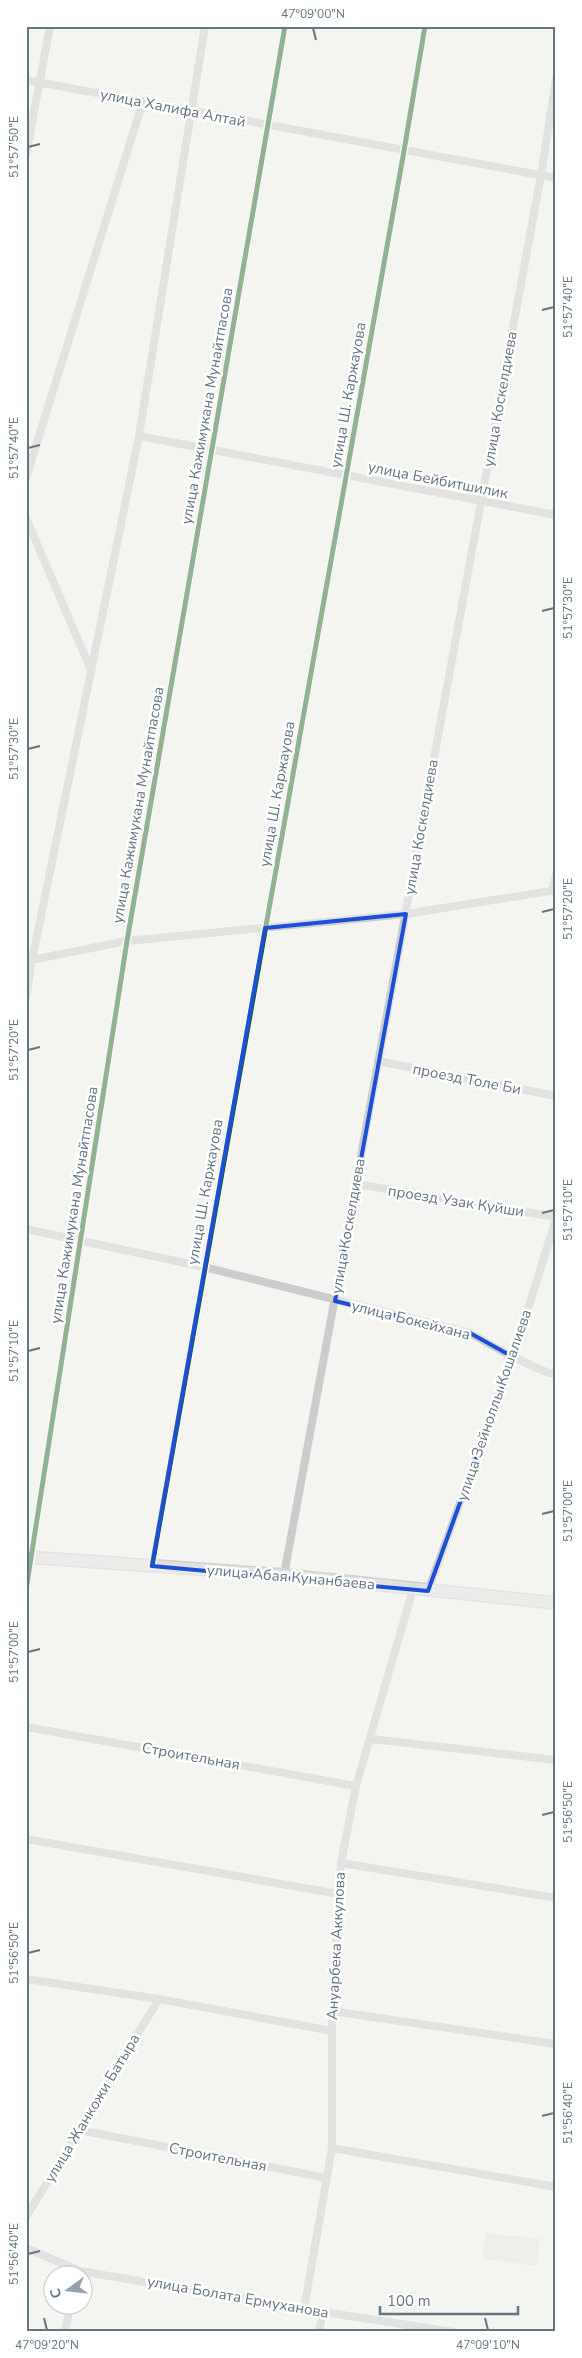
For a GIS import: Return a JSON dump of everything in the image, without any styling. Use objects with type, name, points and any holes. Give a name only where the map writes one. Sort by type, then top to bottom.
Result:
[{"type":"street","points":[[26,155],[50,26]]},
{"type":"street","points":[[26,998],[29,961],[139,436],[205,26]]},
{"type":"street","name":"улица Кажимукана Мунайтпасова","points":[[26,1590],[29,1557],[82,1241],[127,941],[285,26]]},
{"type":"street","name":"улица Ш. Каржауова","points":[[152,1566],[425,26]]},
{"type":"street","name":"улица Коскелдиева","points":[[284,1575],[541,175],[556,79]]},
{"type":"street","name":"улица Халифа Алтай","points":[[26,80],[556,178]]},
{"type":"street","points":[[26,478],[143,102]]},
{"type":"street","name":"улица Бейбитшилик","points":[[139,436],[556,515]]},
{"type":"street","points":[[26,518],[91,670]]},
{"type":"street","points":[[29,961],[127,941],[406,914],[554,891],[556,875]]},
{"type":"street","name":"проезд Толе Би","points":[[378,1061],[556,1096]]},
{"type":"street","name":"проезд Узак Куйши","points":[[356,1184],[556,1218]]},
{"type":"street","name":"улица Зейноллы Кошалиева","points":[[428,1591],[513,1357],[556,1218]]},
{"type":"street","name":"улица Бокейхана","points":[[26,1228],[204,1268],[470,1333],[513,1357],[546,1372],[556,1374]]},
{"type":"street","name":"улица Абая Кунанбаева","points":[[29,1557],[284,1575],[556,1603]]},
{"type":"street","name":"Ануарбека Аккулова","points":[[304,2309],[332,2148],[332,2011],[341,1862],[356,1786],[413,1589]]},
{"type":"street","name":"Строительная","points":[[26,1727],[356,1786]]},
{"type":"street","points":[[371,1739],[556,1760]]},
{"type":"street","points":[[26,1839],[339,1894]]},
{"type":"street","points":[[341,1862],[556,1898]]},
{"type":"street","points":[[26,1979],[159,1999],[332,2031]]},
{"type":"street","name":"улица Жанкожи Батыра","points":[[26,2217],[159,1999]]},
{"type":"street","points":[[332,2011],[556,2044]]},
{"type":"street","name":"Строительная","points":[[79,2130],[327,2178]]},
{"type":"street","points":[[332,2148],[556,2187]]},
{"type":"street","name":"улица Болата Ермуханова","points":[[26,2248],[64,2266]]},
{"type":"street","name":"улица Болата Ермуханова","points":[[92,2275],[453,2332]]},
{"type":"street","points":[[319,2332],[323,2312]]},
{"type":"street","points":[[65,2332],[68,2316]]},
{"type":"highlighted area","points":[[406,914],[335,1301],[470,1333],[513,1357],[428,1591],[152,1566],[265,928]]},
{"type":"shaded area","points":[[485,2233],[540,2239],[537,2266],[482,2259]]},
{"type":"cycle path","points":[[26,1590],[127,941],[285,26]]},
{"type":"cycle path","points":[[152,1566],[425,26]]}]
